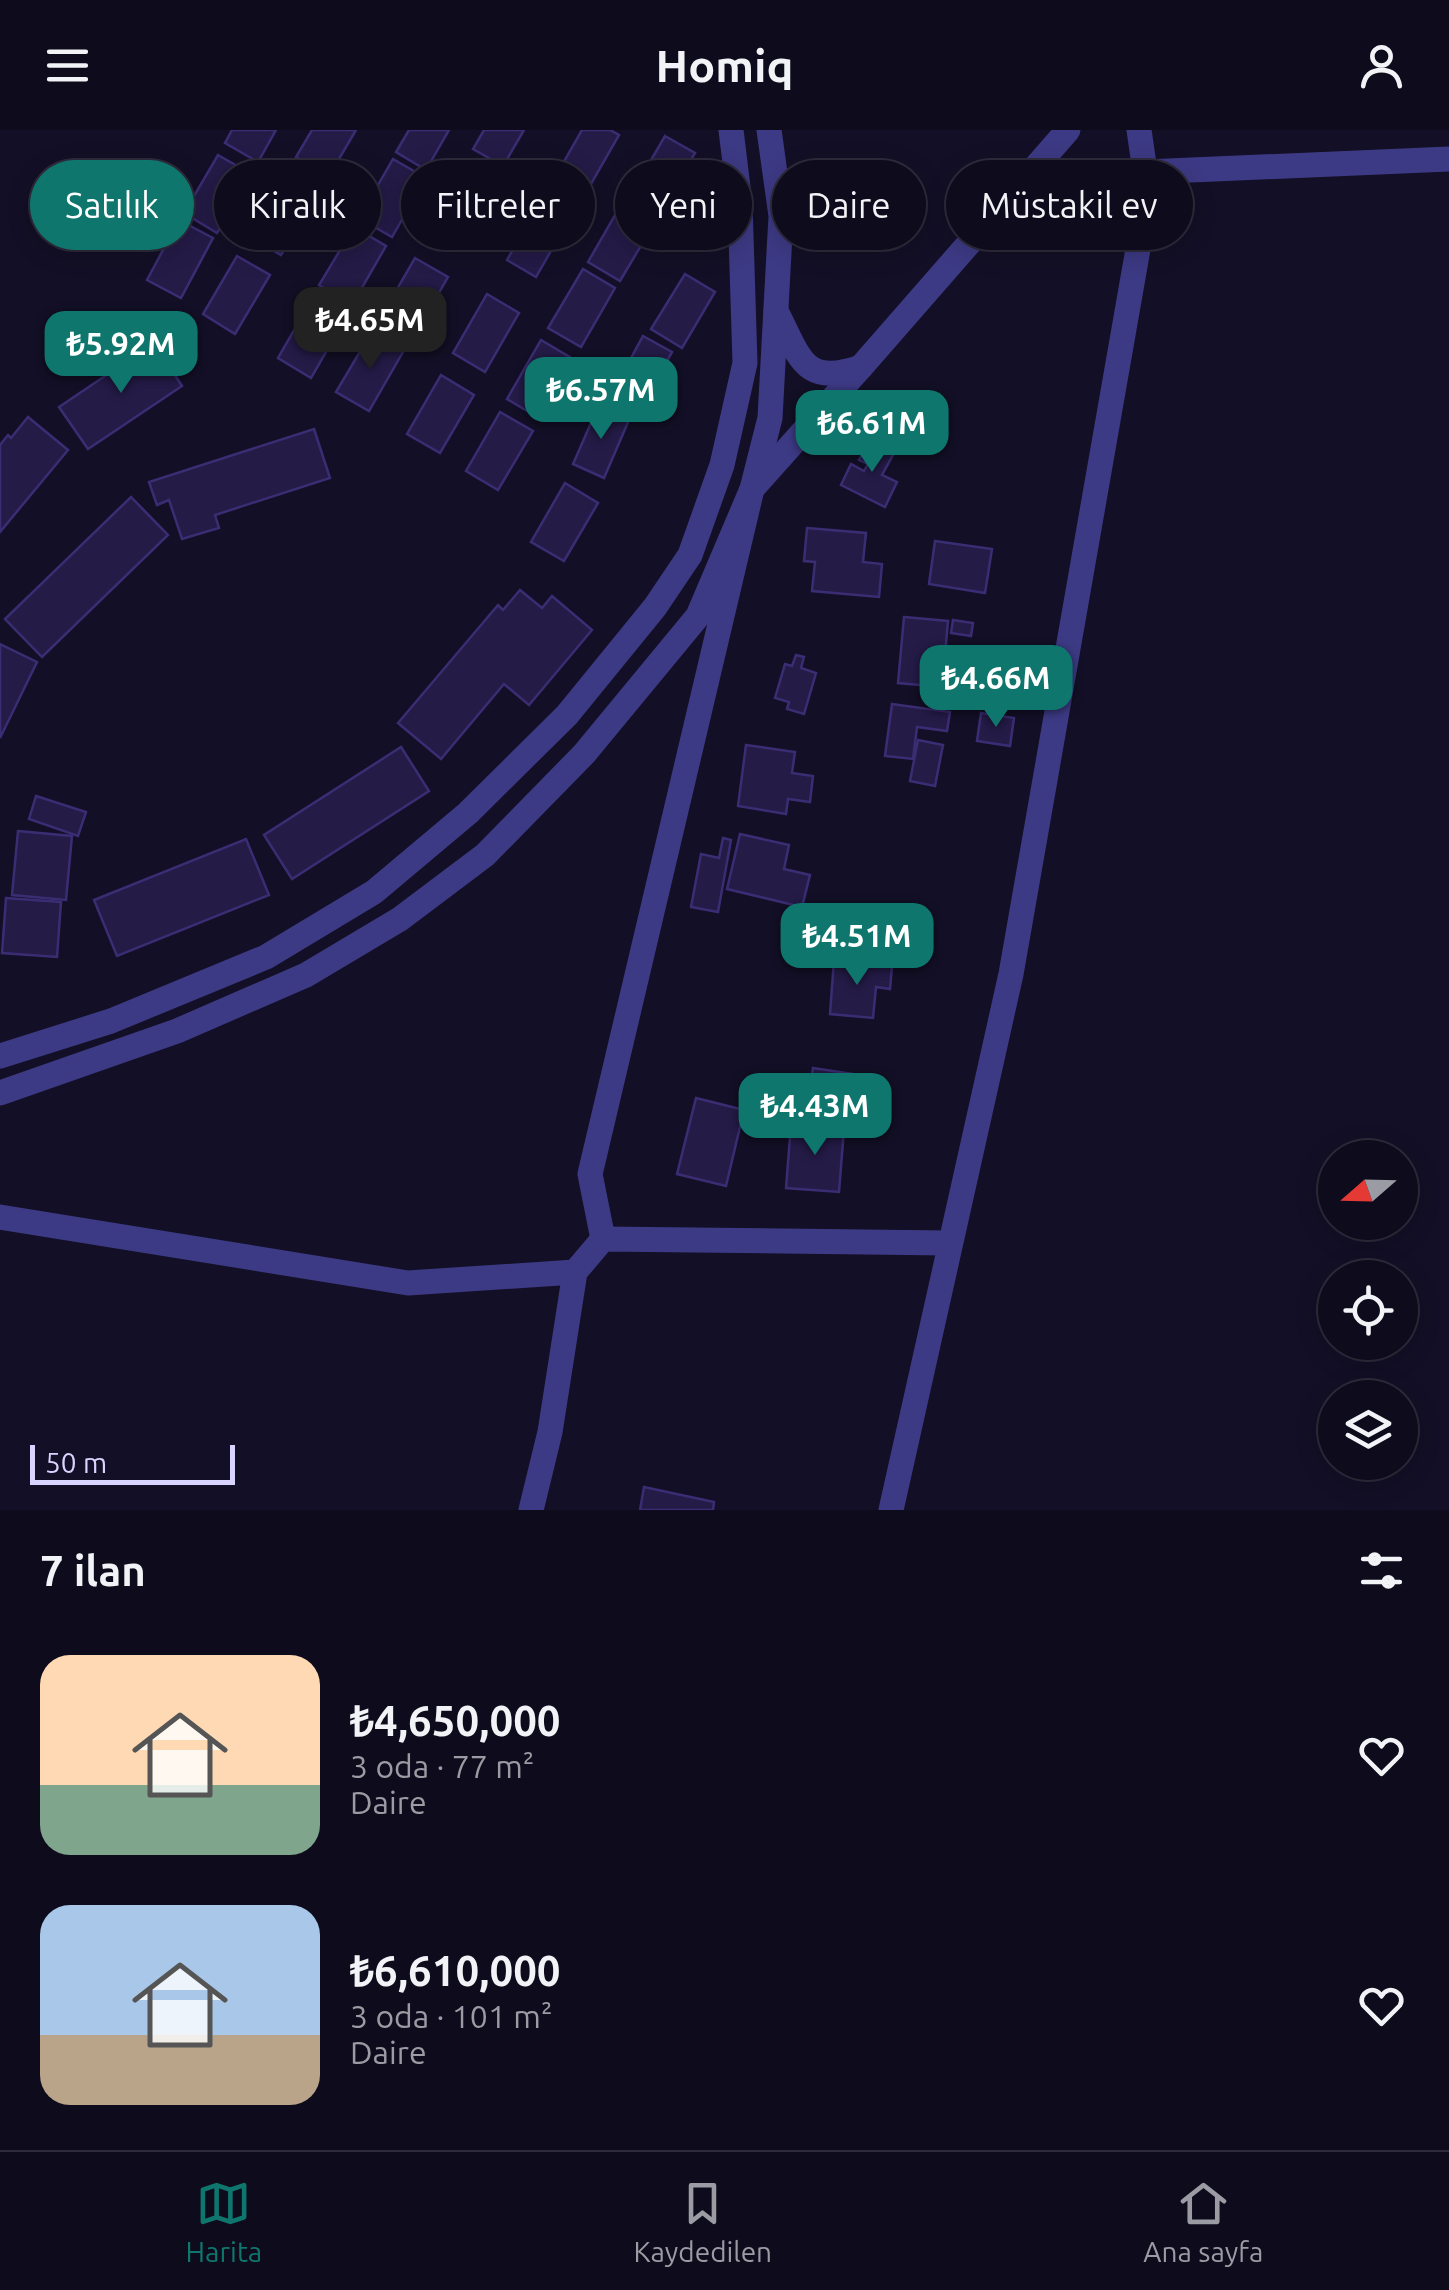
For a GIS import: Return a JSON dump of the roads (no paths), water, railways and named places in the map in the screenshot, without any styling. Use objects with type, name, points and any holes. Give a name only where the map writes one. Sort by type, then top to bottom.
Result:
[{"type":"street","points":[[0,1056],[111,1020],[266,957],[374,892],[468,813],[567,715],[655,606],[690,555],[722,466],[745,363],[740,204],[731,130]]},
{"type":"street","points":[[603,1239],[590,1174],[770,418],[781,216],[769,130]]},
{"type":"street","points":[[0,1093],[176,1032],[306,975],[400,919],[485,855],[584,754],[698,616],[752,489],[1068,130]]},
{"type":"street","points":[[1139,130],[1143,160]]},
{"type":"street","points":[[1193,170],[1449,159]]},
{"type":"street","points":[[891,1510],[1011,974],[1138,250]]},
{"type":"street","points":[[776,311],[802,359],[818,374],[835,376],[861,367]]},
{"type":"street","points":[[0,1217],[408,1283],[575,1272]]},
{"type":"street","points":[[603,1239],[948,1244]]},
{"type":"street","points":[[531,1510],[550,1432],[575,1272],[603,1239]]}]
